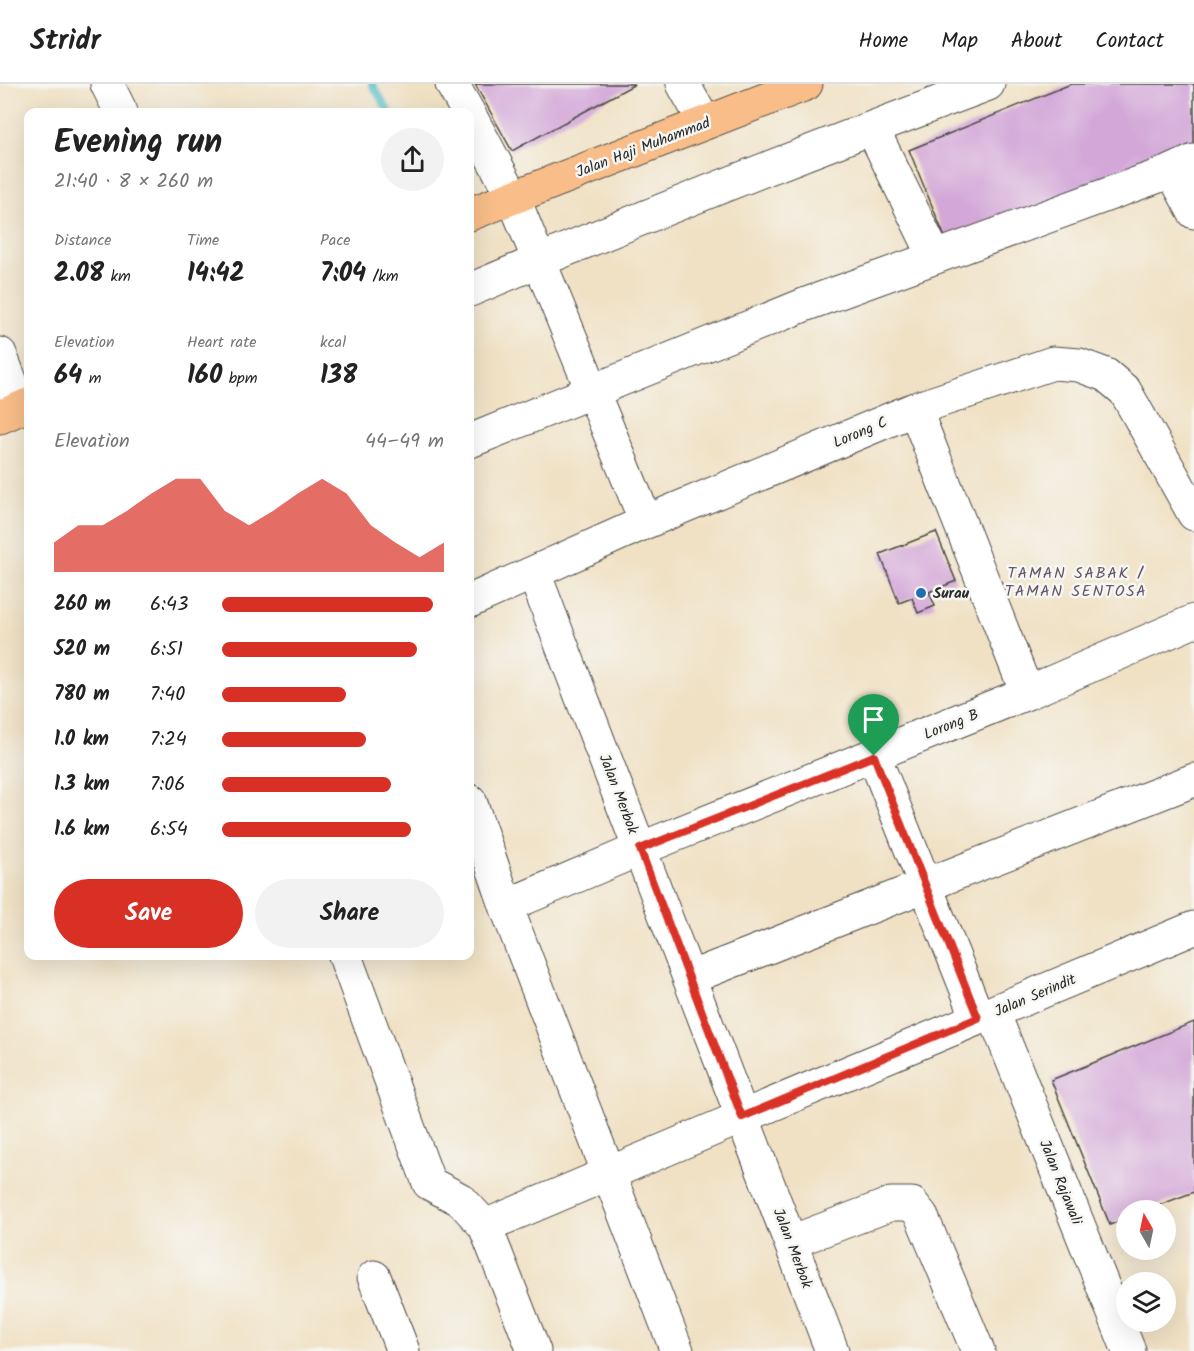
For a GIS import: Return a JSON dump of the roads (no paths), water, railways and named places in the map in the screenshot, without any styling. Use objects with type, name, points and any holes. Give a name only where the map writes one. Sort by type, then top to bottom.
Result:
[{"type":"main road","name":"Jalan Haji Muhammad","points":[[475,212],[806,84]]},
{"type":"street","points":[[107,84],[119,108]]},
{"type":"street","points":[[452,84],[466,108]]},
{"type":"street","points":[[683,84],[705,123]]},
{"type":"street","points":[[474,288],[872,128],[988,84]]},
{"type":"street","points":[[474,123],[513,197],[646,522]]},
{"type":"street","points":[[872,128],[935,257]]},
{"type":"street","points":[[474,439],[804,305],[1183,166],[1194,212]]},
{"type":"street","points":[[0,354],[16,410]]},
{"type":"street","name":"Lorong C","points":[[474,599],[646,522],[915,409],[1053,363],[1078,365],[1106,375],[1125,391],[1194,514]]},
{"type":"street","points":[[915,409],[1027,693]]},
{"type":"street","name":"Jalan Merbok","points":[[534,573],[832,1351]]},
{"type":"street","name":"Lorong B","points":[[506,906],[640,849],[1027,693],[1194,621]]},
{"type":"street","name":"Jalan Rajawali","points":[[874,756],[926,885],[986,1015],[1130,1351]]},
{"type":"street","points":[[689,978],[1194,780]]},
{"type":"street","points":[[474,813],[506,906],[677,1351]]},
{"type":"street","name":"Jalan Serindit","points":[[485,1226],[1194,928]]},
{"type":"street","points":[[346,960],[429,1183],[461,1200],[485,1226],[534,1351]]},
{"type":"street","points":[[790,1242],[891,1204],[912,1204],[921,1215],[978,1351]]},
{"type":"street","points":[[374,1277],[403,1351]]},
{"type":"waterway","points":[[372,84],[387,108]]},
{"type":"place","name":"Surau","points":[[921,593]]},
{"type":"district","name":"TAMAN SABAK / TAMAN SENTOSA","points":[[1076,581]]}]
